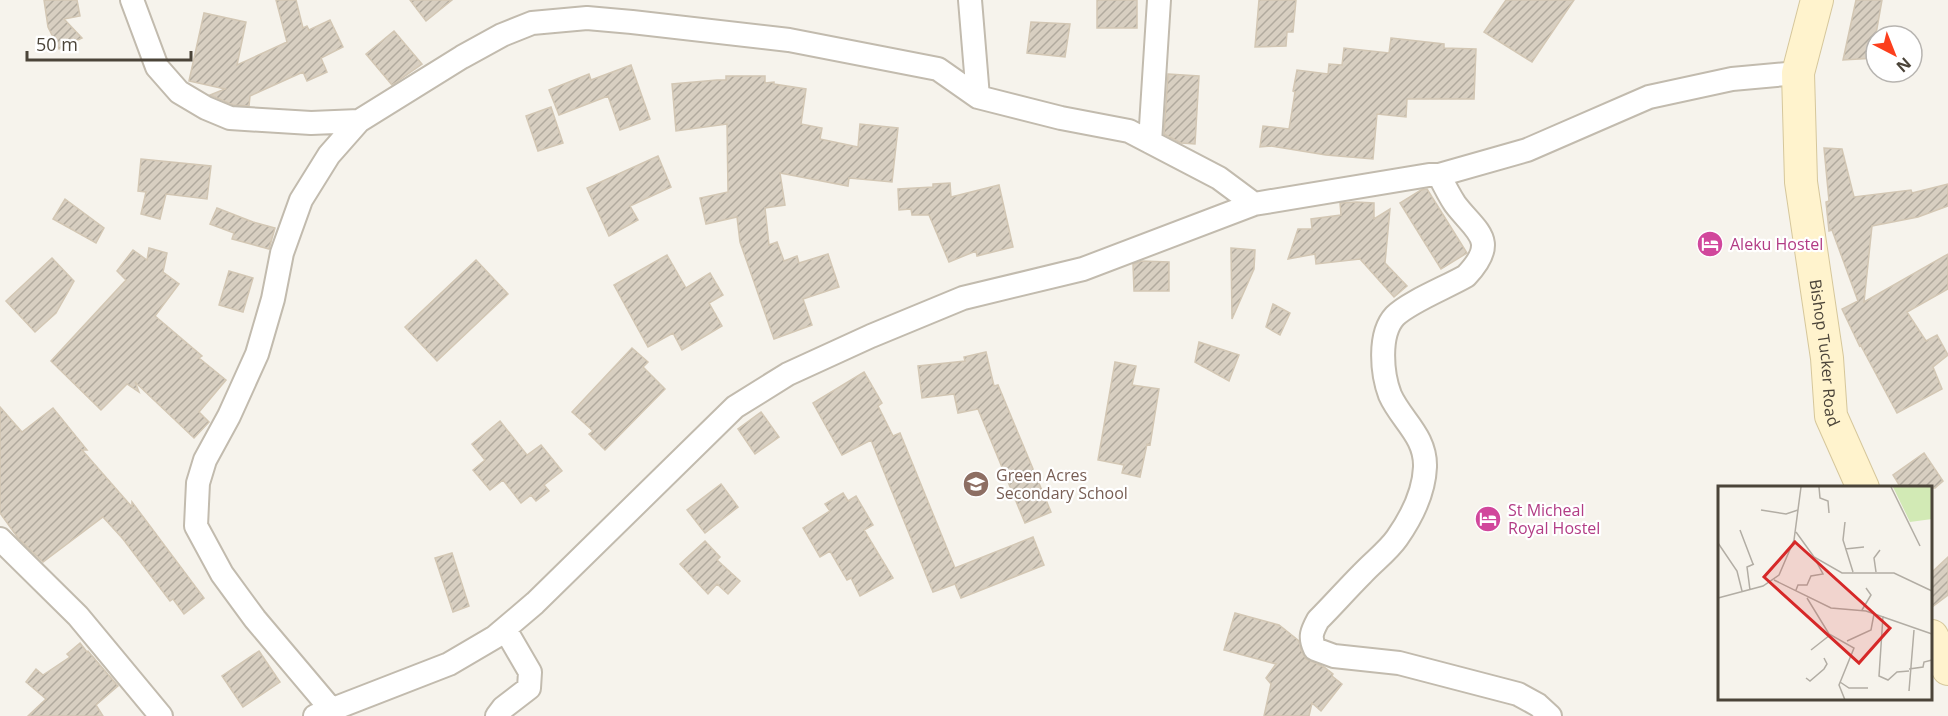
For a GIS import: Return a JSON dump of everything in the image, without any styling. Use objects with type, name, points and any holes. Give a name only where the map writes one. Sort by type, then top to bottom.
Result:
[{"type":"main road","name":"Bishop Tucker Road","points":[[1817,0],[1798,72],[1801,182],[1826,348],[1831,416],[1862,486]]},
{"type":"main road","points":[[1933,638],[1948,669]]},
{"type":"street","points":[[132,0],[157,67],[179,92],[206,108],[230,118],[311,123],[359,121]]},
{"type":"street","points":[[970,0],[978,97]]},
{"type":"street","points":[[1150,142],[1159,0]]},
{"type":"street","points":[[1254,204],[1219,178],[1130,131],[1061,118],[978,97],[938,69],[789,40],[600,10],[587,18],[532,23],[502,35],[462,57],[359,121],[329,155],[301,200],[282,253],[273,299],[257,354],[229,416],[205,460],[198,483],[196,526],[222,574],[323,712],[449,664],[495,636],[535,603],[735,407],[788,374],[871,336],[963,298],[1083,269],[1254,204],[1439,175],[1527,150],[1649,97],[1732,79],[1798,72]]},
{"type":"street","points":[[1439,175],[1455,204],[1481,234],[1483,242],[1480,254],[1466,276],[1395,316],[1389,325],[1383,348],[1385,374],[1391,396],[1417,435],[1424,451],[1425,466],[1422,483],[1413,511],[1396,540],[1318,620],[1311,640],[1315,649],[1334,656],[1399,663],[1518,694],[1538,705],[1550,716]]},
{"type":"street","points":[[0,539],[78,616],[161,716]]},
{"type":"street","points":[[497,716],[503,708],[529,688],[530,672],[505,628]]},
{"type":"building","points":[[44,0],[77,0],[80,16],[64,19],[82,38],[59,49],[48,27]]},
{"type":"building","points":[[276,0],[296,0],[303,28],[307,26],[309,30],[330,20],[343,47],[321,58],[327,72],[307,81],[303,72],[250,96],[249,106],[233,105],[210,95],[225,89],[189,81],[204,13],[246,22],[237,65],[287,42]]},
{"type":"building","points":[[410,0],[452,0],[426,21]]},
{"type":"building","points":[[1097,0],[1137,0],[1137,28],[1097,28]]},
{"type":"building","points":[[1259,0],[1296,0],[1293,32],[1287,32],[1286,46],[1255,47]]},
{"type":"building","points":[[1506,0],[1574,0],[1532,62],[1484,32]]},
{"type":"building","points":[[1856,0],[1882,0],[1878,24],[1864,24],[1864,59],[1843,60]]},
{"type":"building","points":[[1031,22],[1070,24],[1065,57],[1027,53]]},
{"type":"building","points":[[394,31],[422,64],[392,85],[366,54]]},
{"type":"building","points":[[1391,38],[1444,44],[1444,48],[1476,49],[1474,99],[1407,99],[1406,117],[1377,114],[1373,159],[1326,155],[1271,146],[1260,147],[1263,126],[1289,129],[1297,70],[1328,74],[1329,64],[1342,65],[1344,48],[1389,53]]},
{"type":"building","points":[[631,65],[650,119],[620,130],[608,96],[559,115],[549,90],[589,74],[591,80]]},
{"type":"building","points":[[1168,74],[1199,76],[1195,144],[1181,143],[1164,134]]},
{"type":"building","points":[[726,76],[765,76],[765,83],[774,82],[774,84],[806,89],[801,124],[822,128],[820,139],[858,147],[860,124],[898,128],[892,182],[849,178],[848,186],[780,173],[785,205],[765,208],[769,245],[777,242],[784,261],[797,256],[799,263],[828,254],[839,287],[803,299],[812,325],[774,339],[740,242],[737,217],[706,224],[700,198],[728,192],[727,124],[676,131],[672,84],[726,80]]},
{"type":"building","points":[[551,107],[563,143],[538,151],[526,116]]},
{"type":"building","points":[[1824,148],[1842,149],[1854,197],[1911,190],[1912,193],[1948,184],[1948,206],[1918,217],[1872,226],[1864,302],[1948,254],[1948,289],[1907,312],[1926,341],[1937,335],[1948,355],[1933,367],[1942,389],[1897,413],[1860,344],[1860,347],[1842,309],[1858,301],[1832,230],[1829,231],[1826,202],[1829,201]]},
{"type":"building","points":[[658,156],[671,187],[630,206],[638,220],[609,236],[587,188]]},
{"type":"building","points":[[141,159],[211,166],[207,199],[166,194],[160,219],[141,214],[146,192],[138,191]]},
{"type":"building","points":[[950,183],[951,197],[999,185],[1013,247],[977,256],[976,251],[949,262],[929,215],[912,215],[911,209],[899,210],[898,189],[933,187],[933,184]]},
{"type":"building","points":[[1427,189],[1467,253],[1441,269],[1400,203],[1421,190]]},
{"type":"building","points":[[65,199],[104,228],[96,243],[53,219]]},
{"type":"building","points":[[1340,203],[1374,203],[1374,219],[1390,209],[1385,263],[1407,286],[1394,297],[1360,259],[1316,264],[1315,254],[1288,259],[1298,229],[1312,229],[1311,219],[1341,215]]},
{"type":"building","points":[[217,208],[275,228],[269,249],[232,239],[234,233],[210,224]]},
{"type":"building","points":[[149,248],[167,253],[163,272],[179,284],[155,316],[226,380],[199,412],[209,422],[194,438],[135,382],[139,392],[127,384],[101,410],[51,361],[126,280],[117,271],[133,250],[147,260]]},
{"type":"building","points":[[1231,248],[1255,250],[1254,269],[1232,319]]},
{"type":"building","points":[[667,255],[686,288],[710,273],[723,295],[709,303],[722,326],[682,350],[673,333],[648,347],[614,285]]},
{"type":"building","points":[[52,258],[74,281],[56,313],[35,332],[6,301]]},
{"type":"building","points":[[476,260],[508,294],[437,361],[405,327]]},
{"type":"building","points":[[1142,261],[1169,262],[1169,291],[1134,291],[1133,264]]},
{"type":"building","points":[[229,271],[253,278],[243,312],[219,305]]},
{"type":"building","points":[[1273,304],[1290,313],[1280,335],[1266,327]]},
{"type":"building","points":[[1199,342],[1239,355],[1229,381],[1195,362]]},
{"type":"building","points":[[632,348],[648,362],[643,367],[665,389],[605,450],[589,434],[593,431],[572,412]]},
{"type":"building","points":[[986,352],[994,386],[998,385],[1051,512],[1025,523],[978,409],[958,413],[954,394],[922,398],[918,366],[965,361],[964,357]]},
{"type":"building","points":[[1115,362],[1136,366],[1132,385],[1159,389],[1150,445],[1147,444],[1140,477],[1122,473],[1124,465],[1098,460]]},
{"type":"building","points":[[864,372],[882,403],[878,406],[893,436],[900,433],[955,568],[1033,537],[1044,565],[961,598],[955,584],[933,592],[871,440],[842,455],[813,403]]},
{"type":"building","points":[[0,407],[22,432],[53,408],[87,450],[82,450],[132,507],[132,502],[204,598],[184,614],[173,599],[170,601],[123,539],[103,517],[43,562],[18,538],[0,513]]},
{"type":"building","points":[[761,412],[779,437],[755,454],[738,429]]},
{"type":"building","points":[[500,421],[527,455],[541,445],[562,471],[544,485],[549,491],[536,501],[531,495],[521,503],[503,480],[490,490],[473,470],[485,460],[472,444]]},
{"type":"building","points":[[1924,453],[1943,481],[1935,488],[1933,486],[1900,486],[1893,475]]},
{"type":"building","points":[[721,484],[738,507],[705,533],[687,510]]},
{"type":"building","points":[[843,493],[848,501],[856,496],[873,525],[864,530],[893,578],[860,596],[851,578],[847,580],[830,551],[820,557],[803,528],[830,511],[825,504]]},
{"type":"building","points":[[705,541],[720,557],[717,560],[740,581],[728,594],[717,584],[708,594],[680,564]]},
{"type":"building","points":[[452,553],[469,606],[453,612],[435,558]]},
{"type":"building","points":[[1948,557],[1948,595],[1933,606],[1933,571]]},
{"type":"building","points":[[1235,613],[1279,625],[1299,641],[1306,659],[1324,667],[1342,684],[1321,711],[1312,703],[1309,716],[1264,716],[1271,684],[1266,678],[1276,664],[1224,650]]},
{"type":"building","points":[[80,643],[118,686],[96,705],[103,716],[28,716],[46,699],[26,682],[36,669],[43,675],[70,657],[67,654]]},
{"type":"building","points":[[259,651],[280,682],[243,707],[222,676]]},
{"type":"place","name":"Aleku Hostel","points":[[1710,244]]},
{"type":"place","name":"Green Acres Secondary School","points":[[976,484]]},
{"type":"place","name":"St Micheal Royal Hostel","points":[[1488,519]]}]
